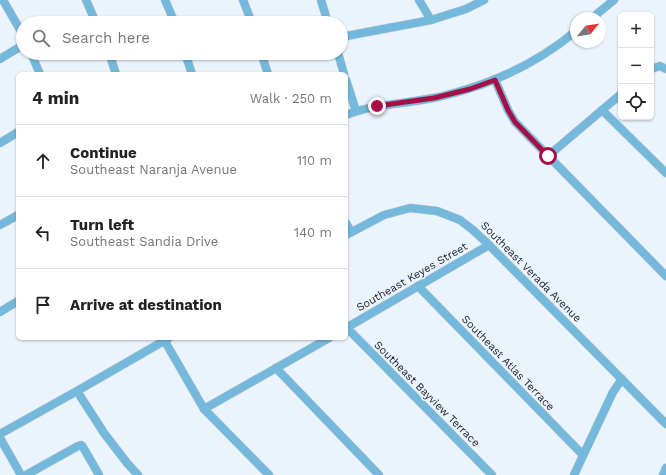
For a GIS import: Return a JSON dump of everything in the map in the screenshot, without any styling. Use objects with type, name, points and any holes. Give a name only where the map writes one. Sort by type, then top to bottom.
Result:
[{"type":"street","points":[[3,0],[16,23]]},
{"type":"street","points":[[86,0],[93,16]]},
{"type":"street","points":[[165,0],[172,16]]},
{"type":"street","points":[[244,0],[250,16]]},
{"type":"street","points":[[321,0],[326,16]]},
{"type":"street","points":[[419,0],[430,20]]},
{"type":"street","points":[[348,35],[430,20],[466,9],[484,0]]},
{"type":"street","points":[[598,12],[609,2]]},
{"type":"street","points":[[348,115],[356,111],[377,106],[434,98],[470,89],[495,80],[533,61],[570,35]]},
{"type":"street","points":[[0,59],[16,49]]},
{"type":"street","points":[[34,60],[39,72]]},
{"type":"street","points":[[111,60],[115,72]]},
{"type":"street","points":[[187,60],[191,72]]},
{"type":"street","points":[[263,60],[267,72]]},
{"type":"street","points":[[340,60],[343,72]]},
{"type":"street","points":[[654,68],[660,66],[666,69]]},
{"type":"street","points":[[495,80],[515,122],[666,276]]},
{"type":"street","points":[[348,86],[356,111]]},
{"type":"street","points":[[548,156],[618,97]]},
{"type":"street","points":[[602,110],[666,174]]},
{"type":"street","points":[[0,143],[16,133]]},
{"type":"street","name":"Southeast Verada Avenue","points":[[348,233],[384,215],[410,208],[437,211],[460,220],[489,245],[666,424]]},
{"type":"street","points":[[0,225],[16,215]]},
{"type":"street","name":"Southeast Keyes Street","points":[[348,327],[489,245]]},
{"type":"street","name":"Southeast Atlas Terrace","points":[[418,286],[583,455]]},
{"type":"street","points":[[0,312],[16,302]]},
{"type":"street","name":"Southeast Bayview Terrace","points":[[348,330],[492,475]]},
{"type":"street","points":[[0,434],[163,340]]},
{"type":"street","points":[[166,340],[204,409],[269,475]]},
{"type":"street","points":[[204,409],[325,340]]},
{"type":"street","points":[[276,368],[379,475]]},
{"type":"street","points":[[574,475],[614,392],[622,379]]},
{"type":"street","points":[[77,391],[104,433],[138,475]]},
{"type":"street","points":[[0,438],[21,475]]},
{"type":"street","points":[[26,475],[81,445],[99,475]]},
{"type":"street","points":[[662,475],[666,468]]},
{"type":"route","points":[[377,106],[434,98],[470,89],[495,80],[515,122],[548,156]]}]
